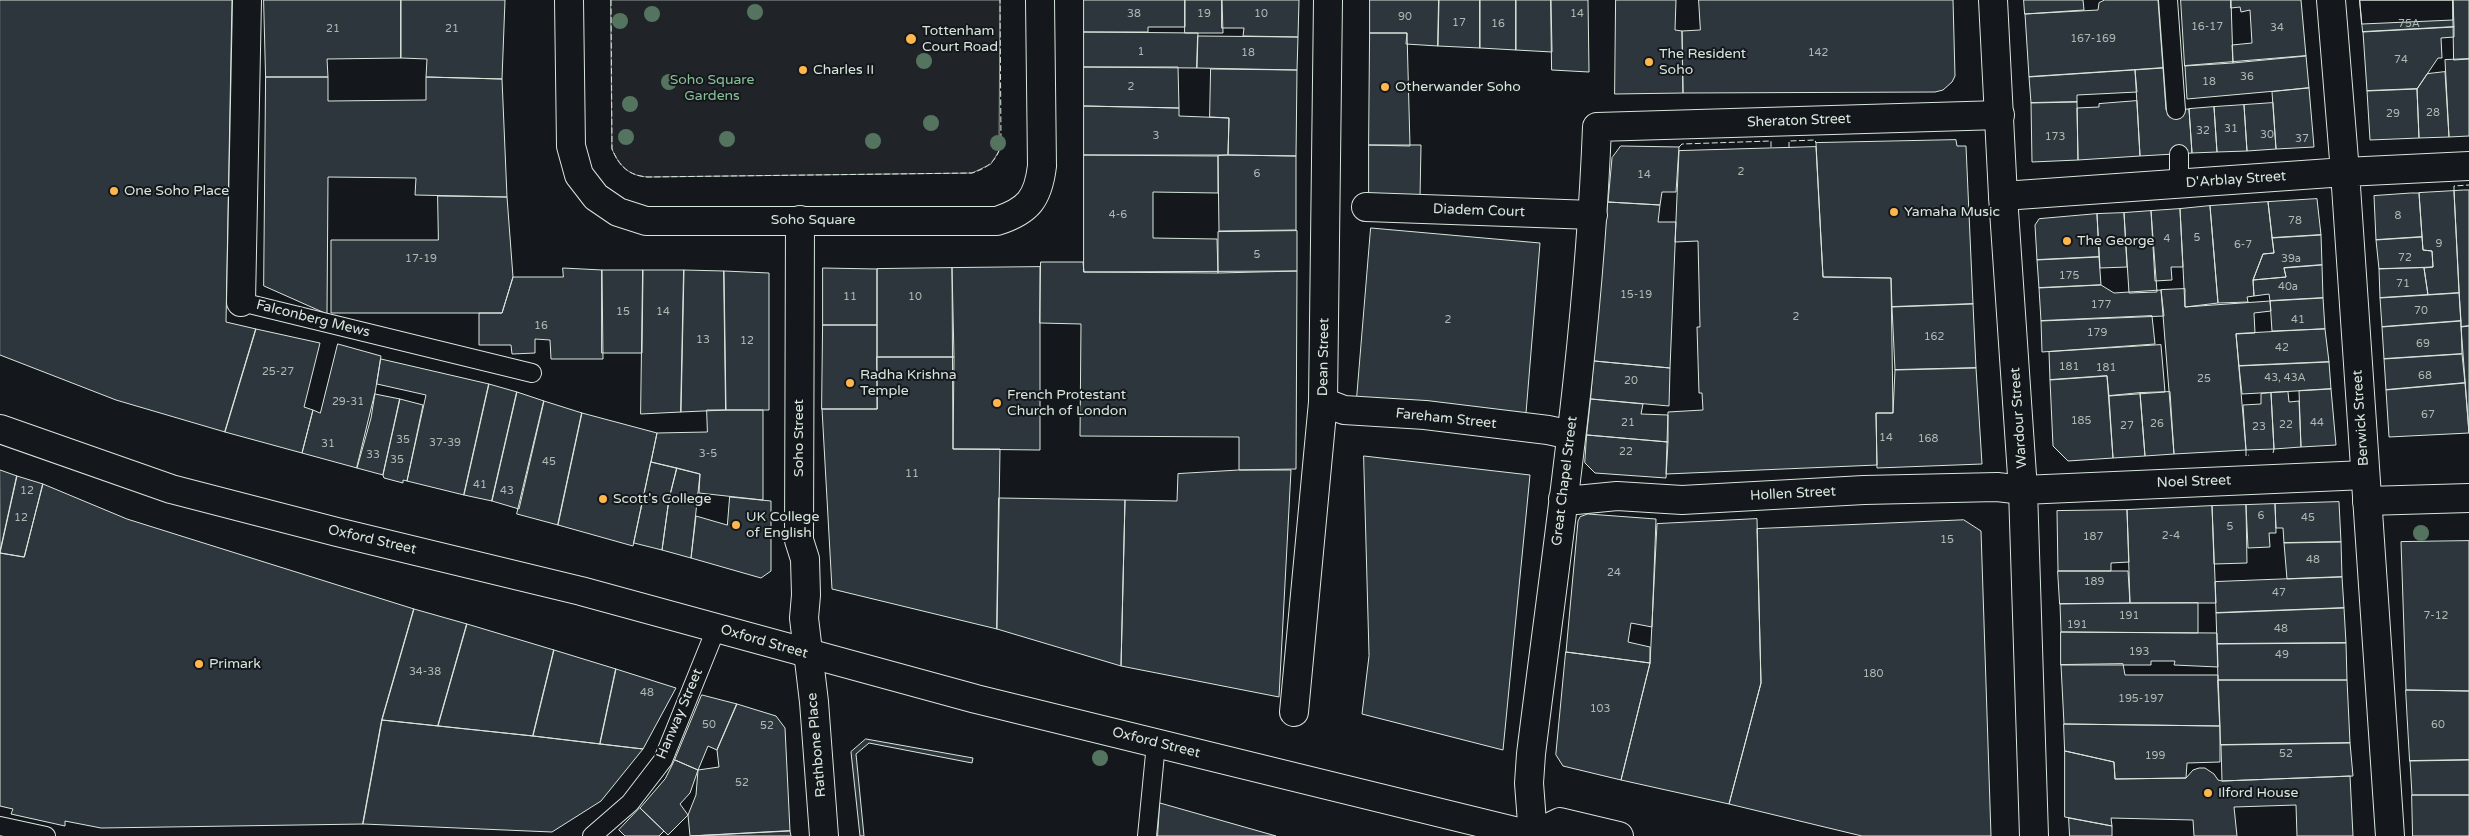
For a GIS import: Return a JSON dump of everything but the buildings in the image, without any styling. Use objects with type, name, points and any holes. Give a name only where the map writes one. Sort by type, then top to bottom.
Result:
[{"type":"street","name":"Soho Square","points":[[569,0],[571,146],[579,175],[596,197],[618,212],[646,221],[997,221],[1016,214],[1031,201],[1040,185],[1042,166],[1040,0]]},
{"type":"street","name":"Dean Street","points":[[1294,712],[1323,402],[1328,0]]},
{"type":"street","name":"Wardour Street","points":[[1993,0],[2003,196],[2023,490],[2034,836]]},
{"type":"street","name":"Berwick Street","points":[[2331,0],[2345,172],[2390,836]]},
{"type":"street","name":"Falconberg Mews","points":[[242,8],[242,302]]},
{"type":"street","name":"Sheraton Street","points":[[1597,127],[2000,115]]},
{"type":"street","name":"Great Chapel Street","points":[[1534,836],[1529,783],[1531,754],[1571,435],[1593,215],[1597,127]]},
{"type":"street","name":"D'Arblay Street","points":[[2003,196],[2345,172],[2469,166]]},
{"type":"street","name":"Diadem Court","points":[[1366,206],[1593,215]]},
{"type":"street","name":"Soho Street","points":[[800,220],[799,540],[805,559],[806,595],[804,618],[807,654]]},
{"type":"street","name":"Fareham Street","points":[[1323,402],[1344,410],[1425,415],[1548,430],[1571,435]]},
{"type":"street","name":"Oxford Street","points":[[0,429],[171,489],[337,532],[571,588],[807,654],[1156,744],[1534,836]]},
{"type":"street","name":"Hollen Street","points":[[1563,498],[1617,496],[1682,500],[1864,490],[1997,487],[2023,490]]},
{"type":"street","name":"Noel Street","points":[[2023,490],[2366,488],[2469,498]]},
{"type":"street","name":"Rathbone Place","points":[[807,654],[814,702],[824,836]]},
{"type":"street","points":[[1534,836],[1560,822],[1619,836]]},
{"type":"lane","points":[[2168,0],[2176,110]]},
{"type":"lane","points":[[2179,154],[2180,184]]},
{"type":"lane","name":"Falconberg Mews","points":[[242,302],[532,373]]},
{"type":"lane","name":"Hanway Street","points":[[592,836],[630,803],[663,760],[716,628]]},
{"type":"lane","points":[[1146,836],[1156,744]]},
{"type":"lane","points":[[0,826],[46,836]]},
{"type":"green space","name":"Soho Square Gardens","points":[[611,0],[1000,0],[999,151],[991,164],[972,173],[648,177],[635,175],[621,165],[612,149]]},
{"type":"fence","points":[[611,0],[612,149],[621,165],[626,169],[635,175],[648,177],[972,173],[983,169],[995,159],[1001,143],[1000,0]]},
{"type":"fence","points":[[1789,148],[1789,141],[1815,140],[1816,143]]},
{"type":"fence","points":[[1679,147],[1682,144],[1771,141],[1771,148]]},
{"type":"fence","points":[[2454,191],[2454,186],[2469,185]]},
{"type":"fence","points":[[2273,453],[2274,449]]},
{"type":"fence","points":[[2246,450],[2246,456],[2249,455]]},
{"type":"place","name":"Tottenham Court Road","points":[[911,39]]},
{"type":"place","name":"The Resident Soho","points":[[1649,62]]},
{"type":"place","name":"Charles II","points":[[803,70]]},
{"type":"place","name":"Otherwander Soho","points":[[1385,87]]},
{"type":"place","name":"One Soho Place","points":[[114,191]]},
{"type":"place","name":"Yamaha Music","points":[[1894,212]]},
{"type":"place","name":"The George","points":[[2067,241]]},
{"type":"place","name":"Radha Krishna Temple","points":[[850,383]]},
{"type":"place","name":"French Protestant Church of London","points":[[997,403]]},
{"type":"place","name":"Scott's College","points":[[603,499]]},
{"type":"place","name":"UK College of English","points":[[736,525]]},
{"type":"place","name":"Primark","points":[[199,664]]},
{"type":"place","name":"Ilford House","points":[[2208,793]]}]
